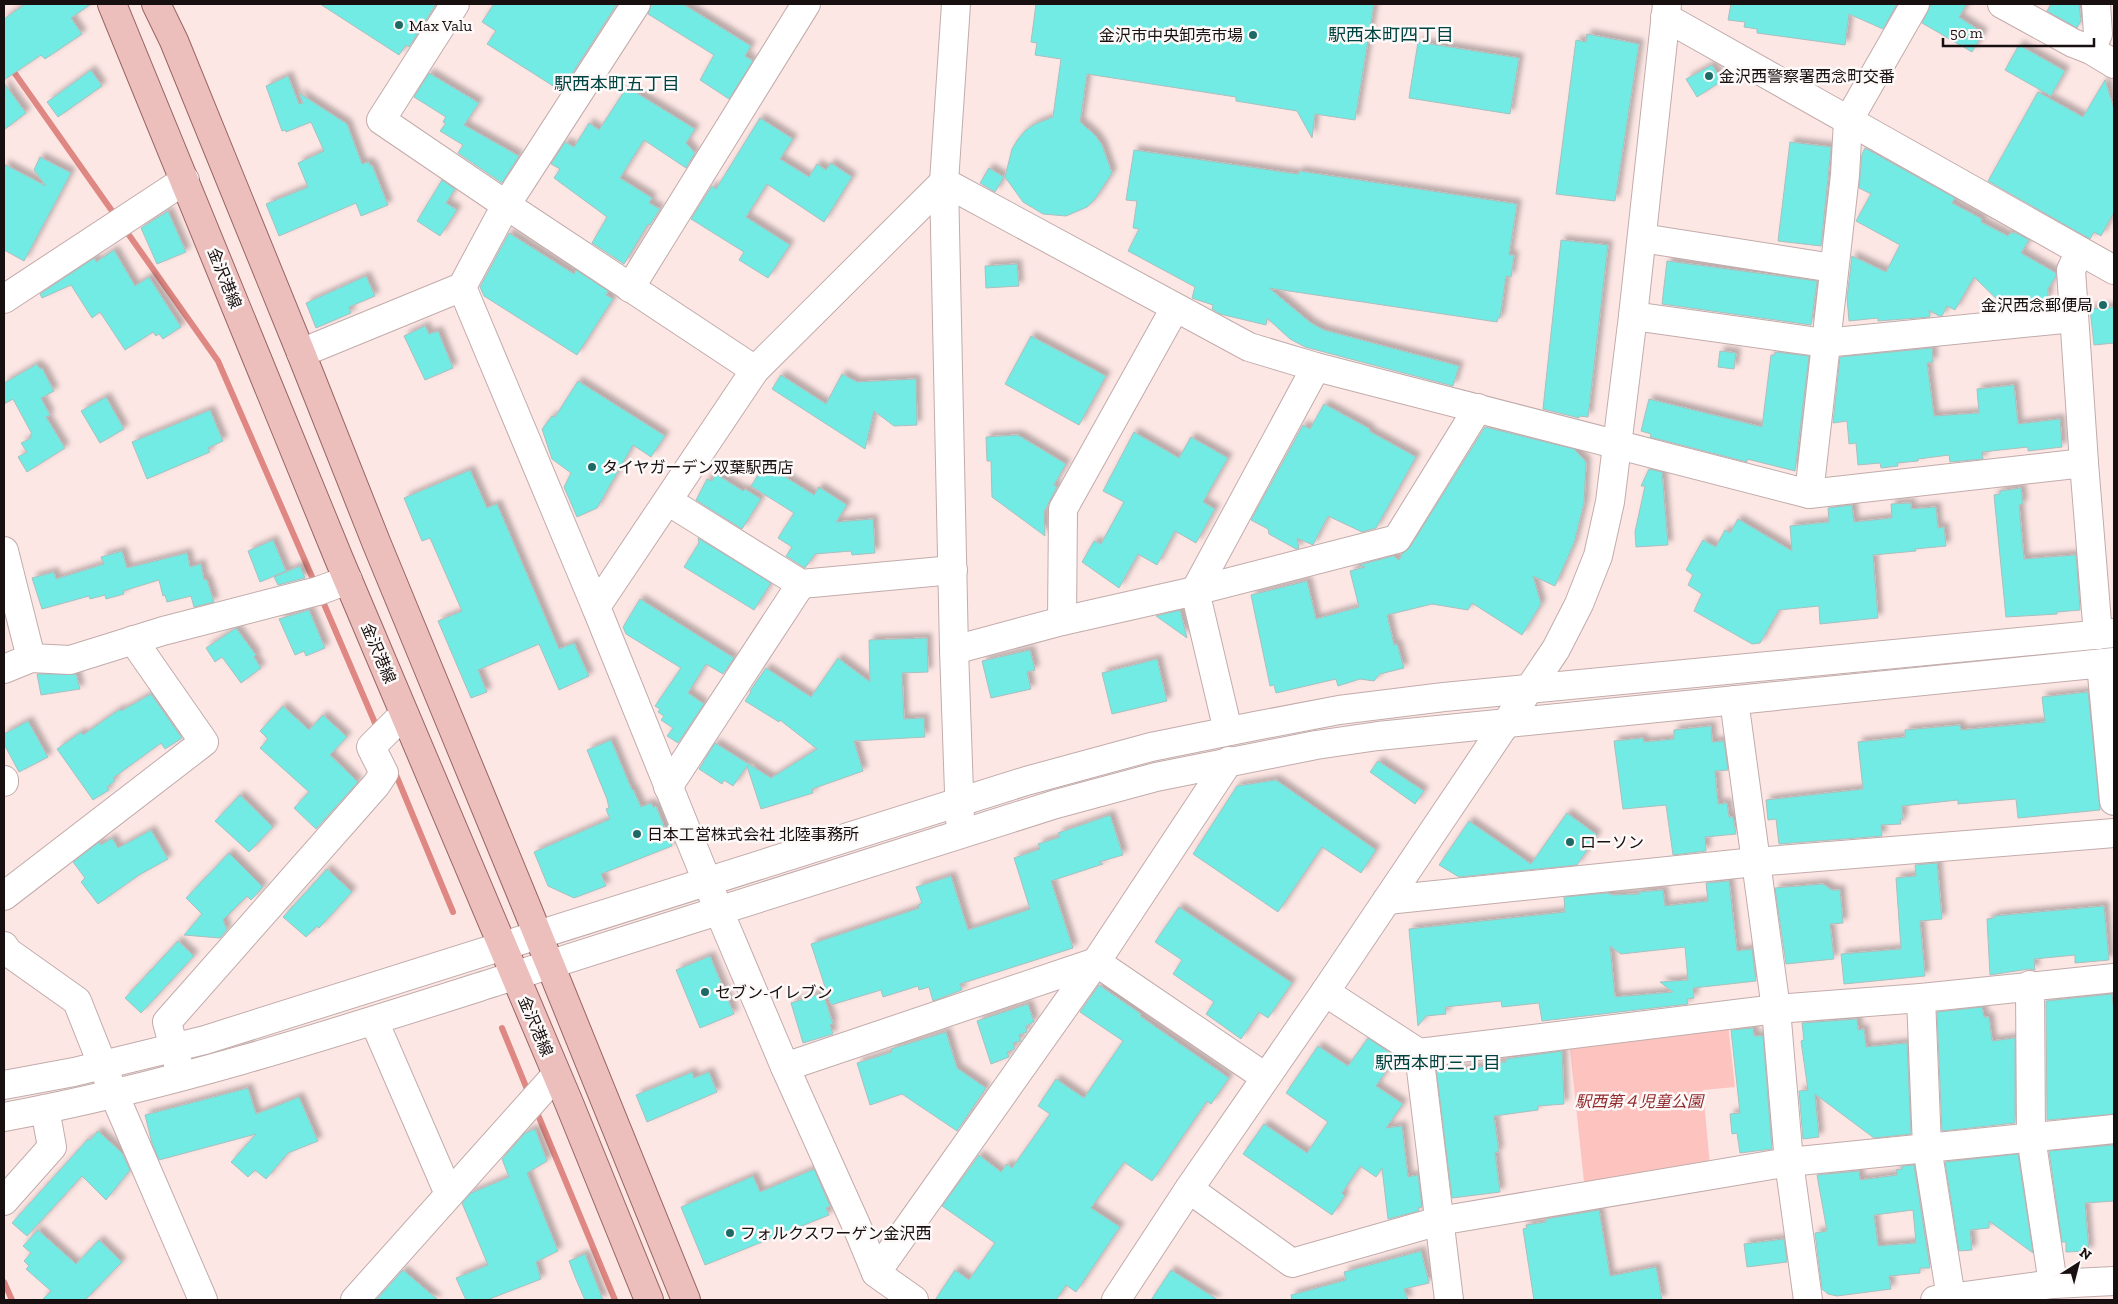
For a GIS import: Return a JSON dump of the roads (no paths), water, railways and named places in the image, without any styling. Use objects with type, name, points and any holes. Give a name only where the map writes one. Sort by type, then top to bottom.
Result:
[{"type":"main road","name":"金沢港線","points":[[112,4],[185,180],[328,587],[389,729],[503,947],[649,1300]]},
{"type":"main road","points":[[156,4],[174,41],[379,551],[686,1300]]},
{"type":"street","points":[[455,4],[381,120],[506,206],[755,370]]},
{"type":"street","points":[[301,353],[462,287],[506,206],[636,4]]},
{"type":"street","points":[[630,288],[806,4]]},
{"type":"street","points":[[956,4],[944,182],[954,650],[961,834]]},
{"type":"street","points":[[1809,494],[1845,175],[1848,121],[1915,4]]},
{"type":"street","points":[[2002,4],[2114,64]]},
{"type":"street","points":[[2090,50],[2098,34],[2096,4]]},
{"type":"street","points":[[1116,1300],[1189,1189],[1325,992],[1529,689],[1556,648],[1578,604],[1598,556],[1610,502],[1642,238],[1666,10],[1848,121],[2080,251],[2111,260]]},
{"type":"street","points":[[4,298],[185,180]]},
{"type":"street","points":[[944,182],[1249,348],[1809,494],[2084,463]]},
{"type":"street","points":[[596,607],[755,370],[944,182]]},
{"type":"street","points":[[1642,238],[1833,268]]},
{"type":"street","points":[[4,1085],[103,1065],[174,1048],[325,1004],[1026,781],[1151,747],[1339,710],[1444,697],[2106,634],[2084,463],[2074,318],[2071,270],[2080,251]]},
{"type":"street","points":[[462,287],[596,607],[719,911],[785,1067],[876,1273],[914,1300]]},
{"type":"street","points":[[1062,621],[1063,509],[1175,308]]},
{"type":"street","points":[[1633,316],[1825,344],[2074,318]]},
{"type":"street","points":[[1228,731],[1195,590],[1316,367]]},
{"type":"street","points":[[954,650],[1062,621],[1195,590],[1397,538],[1478,408]]},
{"type":"street","points":[[668,501],[801,584],[953,570]]},
{"type":"street","points":[[4,551],[31,658]]},
{"type":"street","points":[[668,787],[801,584]]},
{"type":"street","points":[[4,670],[31,658],[70,660],[133,640],[328,587]]},
{"type":"street","points":[[4,896],[204,742],[133,640]]},
{"type":"street","points":[[1918,652],[1921,682]]},
{"type":"street","points":[[4,1117],[182,1078],[374,1021],[1056,804],[1156,777],[1316,745],[1378,736],[2108,663],[2114,801]]},
{"type":"street","points":[[1734,700],[1776,1009],[1789,1162],[1808,1300]]},
{"type":"street","points":[[182,1078],[167,1022],[376,785],[384,773],[371,747],[389,729]]},
{"type":"street","points":[[876,1273],[1096,962],[1228,762]]},
{"type":"street","points":[[1387,900],[1755,862],[2114,833]]},
{"type":"street","points":[[4,946],[8,952],[77,1001],[114,1094],[203,1300]]},
{"type":"street","points":[[785,1067],[1096,962]]},
{"type":"street","points":[[1096,962],[1265,1077]]},
{"type":"street","points":[[1325,992],[1419,1053],[1776,1009],[1921,998],[2114,978]]},
{"type":"street","points":[[2030,986],[2031,1137],[2053,1284]]},
{"type":"street","points":[[1921,998],[1927,1147],[1943,1299],[1980,1297],[2053,1284],[2114,1281]]},
{"type":"street","points":[[374,1021],[450,1194]]},
{"type":"street","points":[[1419,1053],[1449,1300]]},
{"type":"street","points":[[355,1300],[556,1075]]},
{"type":"street","points":[[4,1201],[52,1147],[45,1109]]},
{"type":"street","points":[[1189,1189],[1292,1263],[1439,1221],[1789,1162],[2114,1129]]},
{"type":"waterway","points":[[4,58],[117,218]]},
{"type":"waterway","points":[[124,228],[218,361],[316,586]]},
{"type":"waterway","points":[[321,597],[378,730]]},
{"type":"waterway","points":[[394,770],[453,912]]},
{"type":"waterway","points":[[502,1028],[529,1094]]},
{"type":"waterway","points":[[536,1110],[615,1300]]},
{"type":"waterway","points":[[4,1282],[12,1300]]},
{"type":"place","name":"Max Valu","points":[[399,25]]},
{"type":"place","name":"金沢市中央卸売市場","points":[[1253,35]]},
{"type":"place","name":"金沢西警察署西念町交番","points":[[1709,76]]},
{"type":"place","name":"金沢西念郵便局","points":[[2103,305]]},
{"type":"place","name":"タイヤガーデン双葉駅西店","points":[[592,467]]},
{"type":"place","name":"日本工営株式会社 北陸事務所","points":[[637,834]]},
{"type":"place","name":"ローソン","points":[[1570,842]]},
{"type":"place","name":"セブン-イレブン","points":[[705,992]]},
{"type":"place","name":"フォルクスワーゲン金沢西","points":[[730,1233]]},
{"type":"district","name":"駅西本町四丁目","points":[[1391,35]]},
{"type":"district","name":"駅西本町五丁目","points":[[617,84]]},
{"type":"district","name":"駅西本町三丁目","points":[[1438,1063]]},
{"type":"park label","name":"駅西第４児童公園","points":[[1639,1101]]}]
